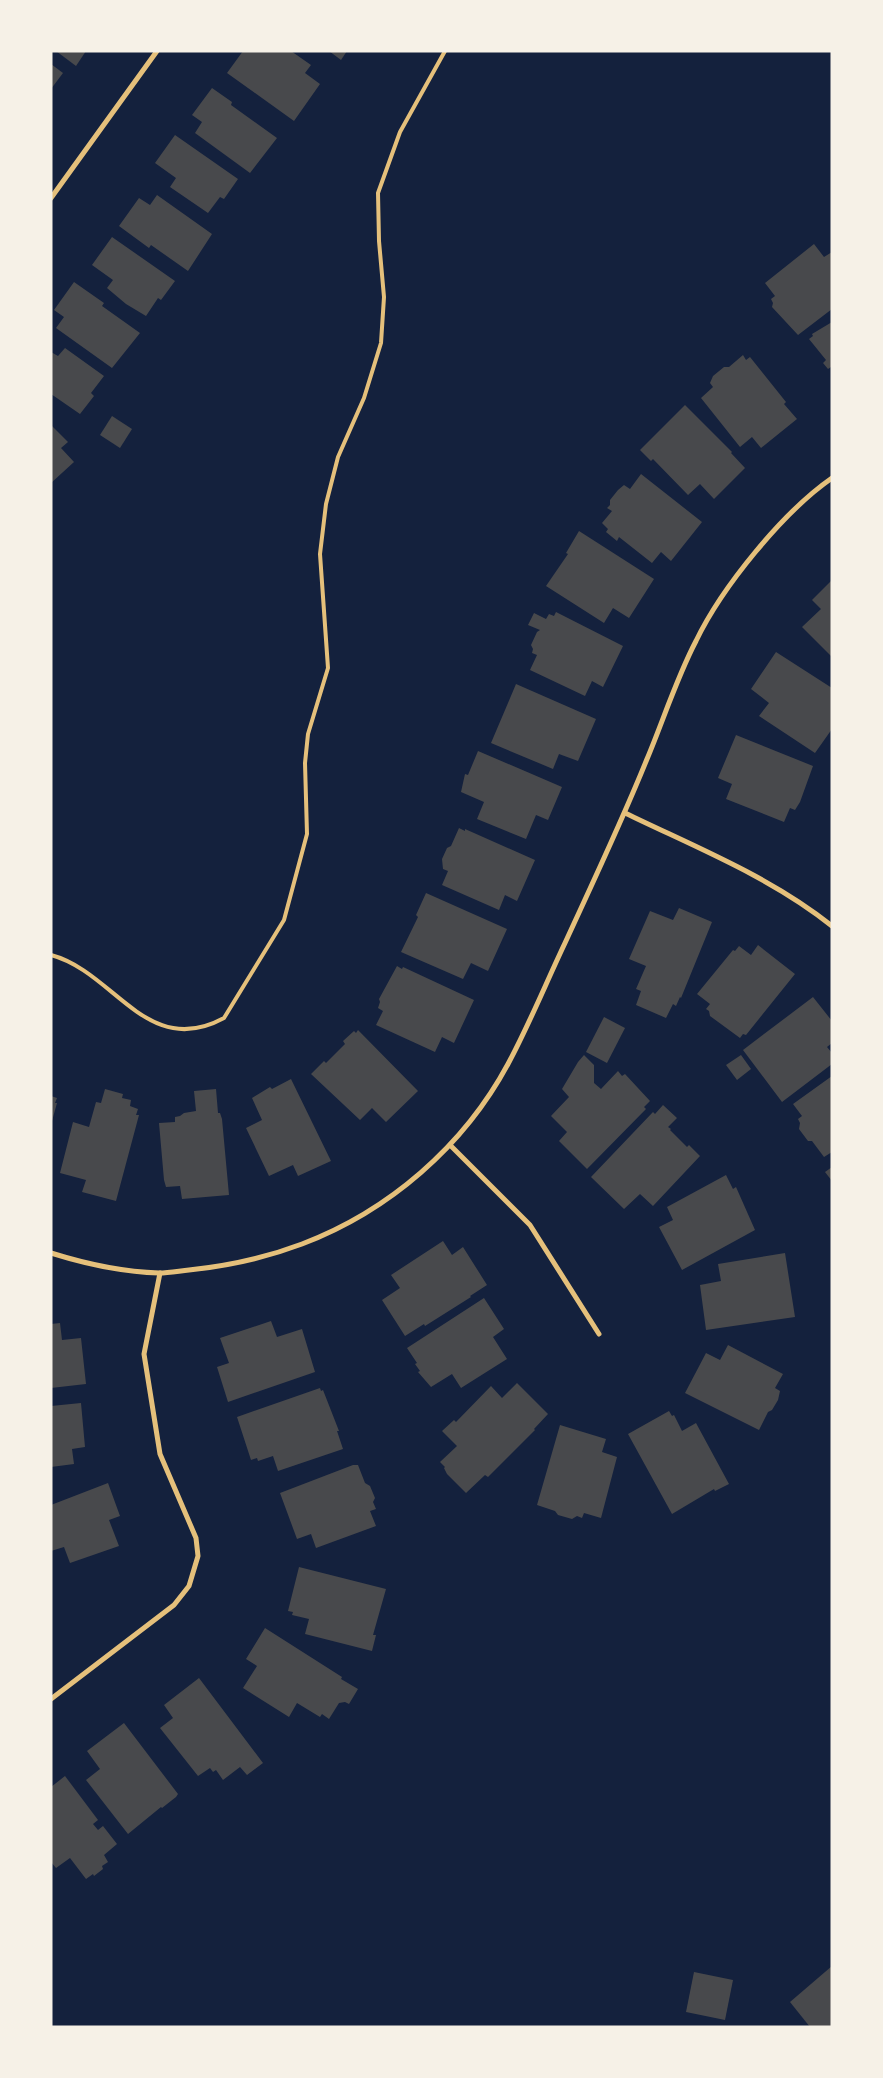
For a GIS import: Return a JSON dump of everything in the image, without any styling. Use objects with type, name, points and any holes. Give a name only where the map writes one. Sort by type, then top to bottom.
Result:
[{"type":"street","points":[[51,198],[157,51]]},
{"type":"street","points":[[51,1253],[91,1265],[160,1273],[239,1263],[278,1253],[315,1239],[351,1222],[387,1200],[420,1174],[450,1145],[472,1120],[508,1063],[625,813],[696,640],[724,594],[774,531],[815,490],[832,478]]},
{"type":"street","points":[[625,813],[775,886],[810,908],[832,926]]},
{"type":"street","points":[[450,1145],[530,1225],[599,1334]]},
{"type":"street","points":[[51,1699],[174,1605],[189,1586],[198,1556],[196,1538],[160,1454],[144,1354],[160,1273]]},
{"type":"lane","points":[[51,955],[66,959],[144,1018],[181,1030],[194,1029],[211,1025],[224,1018],[284,920],[307,834],[305,763],[308,734],[328,668],[320,554],[326,504],[338,457],[364,398],[381,343],[384,297],[379,241],[378,193],[400,132],[445,51]]},
{"type":"building","points":[[56,51],[86,51],[76,66]]},
{"type":"building","points":[[243,51],[291,51],[311,65],[305,73],[320,84],[294,121],[227,73]]},
{"type":"building","points":[[329,51],[347,51],[341,60]]},
{"type":"building","points":[[51,64],[63,73],[51,89]]},
{"type":"building","points":[[212,88],[232,102],[231,105],[277,138],[250,173],[195,133],[202,122],[192,115]]},
{"type":"building","points":[[175,135],[238,179],[224,199],[220,197],[208,213],[170,187],[176,178],[155,163]]},
{"type":"building","points":[[157,195],[212,234],[188,271],[151,245],[149,248],[119,226],[139,198],[150,205]]},
{"type":"building","points":[[112,237],[175,281],[161,300],[158,298],[146,316],[126,304],[107,288],[113,280],[92,265]]},
{"type":"building","points":[[814,244],[824,257],[832,252],[832,309],[798,335],[772,307],[771,299],[775,296],[765,283]]},
{"type":"building","points":[[74,282],[104,303],[102,306],[140,333],[112,368],[56,328],[64,317],[54,310]]},
{"type":"building","points":[[832,322],[832,368],[828,369],[823,363],[826,360],[809,339],[813,336],[812,334]]},
{"type":"building","points":[[65,348],[104,376],[91,393],[94,396],[80,414],[51,394],[51,352],[58,356]]},
{"type":"building","points":[[743,355],[746,360],[750,357],[786,402],[784,404],[797,419],[761,448],[752,437],[740,447],[701,398],[713,387],[710,383],[713,376],[724,367],[729,367]]},
{"type":"building","points":[[685,405],[732,452],[745,468],[714,499],[700,484],[688,495],[653,459],[651,461],[640,450]]},
{"type":"building","points":[[112,416],[132,429],[120,448],[100,435]]},
{"type":"building","points":[[51,425],[68,442],[61,448],[74,462],[51,483]]},
{"type":"building","points":[[641,474],[702,522],[671,561],[661,552],[652,563],[619,537],[617,541],[606,532],[608,529],[602,523],[612,511],[607,508],[610,505],[610,500],[624,485],[630,489]]},
{"type":"building","points":[[579,531],[654,579],[629,618],[613,608],[604,623],[546,586],[568,554],[566,553]]},
{"type":"building","points":[[832,580],[832,657],[802,627],[821,609],[812,600]]},
{"type":"building","points":[[556,612],[623,646],[603,687],[592,681],[585,696],[530,670],[537,655],[532,653],[531,645],[537,632],[540,630],[528,625],[534,613],[546,619],[549,614],[554,616]]},
{"type":"building","points":[[776,652],[832,688],[832,729],[815,753],[759,716],[769,703],[751,689]]},
{"type":"building","points":[[516,684],[596,719],[578,761],[559,754],[553,769],[491,743]]},
{"type":"building","points":[[736,735],[813,766],[800,802],[795,810],[790,808],[784,822],[726,799],[732,784],[718,778]]},
{"type":"building","points":[[478,751],[562,787],[548,820],[536,815],[526,839],[477,819],[484,802],[461,792],[465,774],[468,775]]},
{"type":"building","points":[[459,828],[535,860],[517,901],[505,895],[499,910],[442,885],[448,871],[443,869],[442,859],[447,848],[451,846]]},
{"type":"building","points":[[426,893],[507,929],[488,971],[471,963],[463,979],[401,952],[418,917],[416,915]]},
{"type":"building","points":[[679,908],[712,922],[681,998],[676,1006],[673,1004],[666,1018],[636,1005],[641,991],[636,989],[646,966],[629,959],[650,911],[673,920]]},
{"type":"building","points":[[758,945],[795,974],[746,1035],[743,1034],[740,1038],[710,1016],[709,1011],[706,1009],[710,1004],[697,994],[733,950],[735,951],[739,946],[751,955]]},
{"type":"building","points":[[397,966],[402,969],[403,967],[474,1000],[454,1043],[442,1037],[435,1052],[376,1025],[383,1011],[378,1008],[379,999]]},
{"type":"building","points":[[813,997],[832,1021],[832,1043],[827,1047],[832,1053],[832,1064],[782,1102],[743,1050]]},
{"type":"building","points":[[604,1017],[625,1028],[607,1063],[586,1052]]},
{"type":"building","points":[[358,1030],[418,1091],[386,1122],[372,1108],[360,1120],[311,1074],[324,1061],[326,1063],[345,1044],[343,1041],[354,1031],[356,1033]]},
{"type":"building","points":[[584,1055],[594,1065],[594,1083],[601,1089],[618,1071],[622,1076],[625,1074],[650,1101],[644,1107],[646,1109],[587,1169],[559,1141],[567,1132],[551,1116],[569,1097],[562,1089]]},
{"type":"building","points":[[741,1055],[751,1069],[737,1080],[726,1065]]},
{"type":"building","points":[[832,1076],[832,1152],[824,1157],[812,1141],[808,1141],[799,1129],[800,1123],[798,1119],[802,1116],[793,1104]]},
{"type":"building","points":[[291,1079],[331,1161],[298,1176],[293,1165],[269,1176],[246,1128],[262,1120],[252,1098],[270,1087],[272,1089]]},
{"type":"building","points":[[105,1089],[123,1094],[122,1098],[131,1100],[130,1106],[138,1109],[136,1115],[139,1115],[116,1201],[82,1192],[86,1180],[60,1173],[73,1122],[89,1127],[96,1102],[101,1103]]},
{"type":"building","points":[[216,1089],[218,1113],[220,1113],[222,1119],[229,1195],[182,1199],[180,1186],[166,1187],[159,1123],[175,1122],[175,1117],[196,1111],[194,1091]]},
{"type":"building","points":[[51,1096],[57,1098],[52,1121]]},
{"type":"building","points":[[663,1105],[677,1118],[668,1127],[670,1130],[687,1147],[689,1145],[700,1156],[653,1206],[640,1194],[624,1209],[591,1177],[653,1112],[655,1114]]},
{"type":"building","points":[[832,1167],[832,1181],[825,1172]]},
{"type":"building","points":[[726,1175],[733,1189],[736,1187],[755,1230],[682,1270],[659,1227],[673,1220],[667,1207]]},
{"type":"building","points":[[443,1241],[452,1255],[463,1247],[487,1285],[425,1326],[424,1324],[405,1336],[382,1300],[400,1288],[391,1275]]},
{"type":"building","points":[[785,1253],[795,1317],[706,1330],[700,1285],[721,1281],[718,1264]]},
{"type":"building","points":[[484,1298],[504,1329],[493,1337],[507,1359],[461,1388],[452,1374],[431,1387],[418,1372],[420,1371],[415,1364],[417,1363],[407,1348]]},
{"type":"building","points":[[271,1321],[277,1337],[302,1329],[315,1372],[228,1402],[217,1367],[229,1363],[220,1338]]},
{"type":"building","points":[[60,1323],[62,1340],[81,1338],[86,1384],[51,1388],[51,1324]]},
{"type":"building","points":[[728,1345],[783,1374],[775,1388],[780,1391],[778,1400],[772,1410],[768,1412],[759,1430],[685,1393],[706,1353],[720,1360]]},
{"type":"building","points":[[517,1383],[548,1414],[535,1430],[488,1477],[485,1475],[466,1493],[447,1474],[445,1467],[440,1462],[457,1446],[442,1431],[454,1420],[456,1422],[491,1386],[502,1398]]},
{"type":"building","points":[[320,1388],[321,1391],[323,1390],[339,1431],[337,1431],[343,1449],[278,1471],[273,1456],[258,1461],[257,1458],[251,1460],[237,1417]]},
{"type":"building","points":[[81,1403],[85,1447],[72,1449],[74,1464],[51,1467],[51,1406]]},
{"type":"building","points":[[669,1411],[672,1416],[674,1415],[682,1431],[696,1423],[729,1484],[715,1491],[714,1489],[672,1514],[628,1434]]},
{"type":"building","points":[[560,1425],[606,1439],[602,1452],[617,1457],[601,1518],[584,1513],[582,1518],[577,1516],[572,1519],[537,1505]]},
{"type":"building","points":[[353,1465],[358,1465],[365,1483],[370,1486],[375,1498],[373,1502],[376,1509],[370,1511],[376,1526],[316,1548],[311,1534],[297,1539],[280,1493]]},
{"type":"building","points":[[108,1483],[120,1516],[109,1520],[119,1546],[70,1563],[64,1547],[51,1551],[51,1505]]},
{"type":"building","points":[[299,1567],[386,1589],[373,1635],[376,1635],[372,1651],[305,1634],[309,1619],[292,1615],[293,1612],[288,1611]]},
{"type":"building","points":[[265,1628],[358,1689],[349,1704],[345,1702],[339,1703],[329,1719],[322,1714],[320,1717],[297,1703],[289,1717],[243,1688],[257,1666],[246,1659]]},
{"type":"building","points":[[199,1678],[263,1763],[247,1775],[240,1767],[223,1780],[216,1770],[213,1772],[210,1768],[198,1776],[160,1728],[173,1718],[164,1705]]},
{"type":"building","points":[[124,1723],[178,1794],[128,1834],[86,1780],[100,1769],[87,1751]]},
{"type":"building","points":[[65,1776],[98,1820],[93,1824],[98,1830],[103,1826],[117,1844],[104,1855],[108,1862],[102,1866],[103,1869],[86,1879],[70,1858],[56,1868],[51,1862],[51,1787]]},
{"type":"building","points":[[832,1966],[832,2027],[810,2027],[790,2002]]},
{"type":"building","points":[[694,1972],[733,1980],[725,2020],[686,2012]]}]
